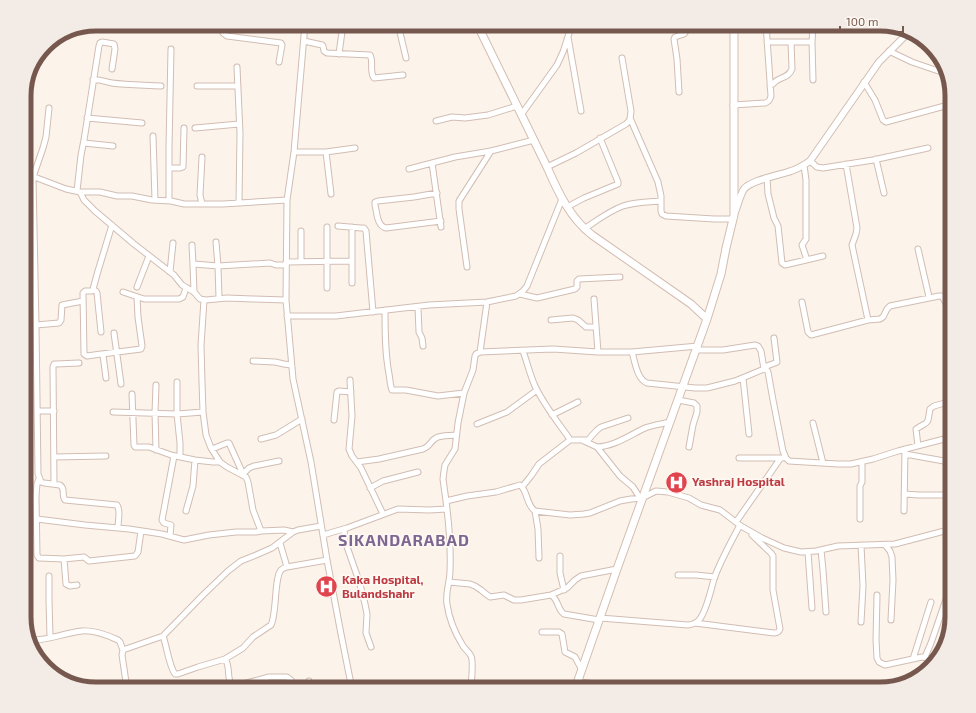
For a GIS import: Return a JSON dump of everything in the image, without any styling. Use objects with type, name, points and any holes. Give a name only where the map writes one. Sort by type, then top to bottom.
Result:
[{"type":"main road","points":[[480,31],[562,199],[575,218],[584,229],[691,304],[707,319]]},
{"type":"main road","points":[[578,682],[641,498],[697,348],[721,274],[733,217],[734,31]]},
{"type":"street","points":[[223,31],[227,36],[281,43],[282,45],[279,62]]},
{"type":"street","points":[[305,31],[294,152],[287,200],[287,316],[293,379],[311,462],[327,560],[351,682]]},
{"type":"street","points":[[339,54],[342,31]]},
{"type":"street","points":[[400,31],[406,58]]},
{"type":"street","points":[[522,115],[557,65],[570,31]]},
{"type":"street","points":[[679,92],[674,37],[684,34],[686,31]]},
{"type":"street","points":[[733,104],[768,102],[770,99],[766,31]]},
{"type":"street","points":[[813,31],[813,80]]},
{"type":"street","points":[[568,36],[581,111]]},
{"type":"street","points":[[630,118],[658,182],[661,211],[664,216],[714,219],[733,217],[745,188],[751,184],[792,171],[810,161],[879,62],[905,36]]},
{"type":"street","points":[[304,41],[322,45],[325,53],[370,55],[372,57],[372,75],[374,78],[403,76]]},
{"type":"street","points":[[112,69],[115,46],[114,44],[102,42],[99,46],[81,155],[78,191],[84,200],[134,244],[174,275],[186,288],[194,292],[198,298],[204,300],[219,298],[286,300]]},
{"type":"street","points":[[767,42],[812,42]]},
{"type":"street","points":[[770,86],[775,81],[789,75],[791,72],[791,42]]},
{"type":"street","points":[[169,201],[171,49]]},
{"type":"street","points":[[889,51],[912,62],[940,72]]},
{"type":"street","points":[[547,167],[576,153],[626,124],[630,118],[631,111],[622,58]]},
{"type":"street","points":[[237,67],[239,203]]},
{"type":"street","points":[[93,80],[100,79],[112,83],[161,86]]},
{"type":"street","points":[[864,82],[875,100],[884,122],[945,106]]},
{"type":"street","points":[[197,86],[237,86]]},
{"type":"street","points":[[436,121],[488,115],[517,106]]},
{"type":"street","points":[[49,108],[45,142],[33,177],[37,470],[39,479],[37,484],[36,519],[37,557],[41,559],[84,557],[87,560],[91,560],[135,556],[138,552],[141,531]]},
{"type":"street","points":[[87,118],[142,123]]},
{"type":"street","points":[[195,128],[239,124]]},
{"type":"street","points":[[169,168],[182,167],[184,128]]},
{"type":"street","points":[[153,136],[155,200]]},
{"type":"street","points":[[567,207],[584,198],[618,184],[600,138]]},
{"type":"street","points":[[409,168],[455,157],[491,152],[534,140]]},
{"type":"street","points":[[84,142],[113,146]]},
{"type":"street","points":[[294,152],[326,152],[355,148]]},
{"type":"street","points":[[810,161],[820,168],[876,159],[928,148]]},
{"type":"street","points":[[326,152],[331,194]]},
{"type":"street","points":[[467,267],[459,201],[491,152]]},
{"type":"street","points":[[202,157],[200,195],[202,204]]},
{"type":"street","points":[[876,159],[884,193]]},
{"type":"street","points":[[432,163],[442,227]]},
{"type":"street","points":[[846,164],[857,228],[852,245],[868,320]]},
{"type":"street","points":[[804,165],[806,180],[806,239],[802,244],[807,260]]},
{"type":"street","points":[[33,177],[66,189],[100,192],[117,196],[132,196],[184,204],[287,200]]},
{"type":"street","points":[[765,179],[774,218],[778,228],[782,263],[785,264],[823,256]]},
{"type":"street","points":[[437,194],[378,201],[375,202],[375,205],[380,224],[386,228],[441,221]]},
{"type":"street","points":[[287,316],[336,316],[418,306],[487,302],[520,294],[527,286],[562,199]]},
{"type":"street","points":[[584,229],[622,206],[661,201]]},
{"type":"street","points":[[93,290],[112,225]]},
{"type":"street","points":[[338,226],[364,228],[366,231],[373,312]]},
{"type":"street","points":[[326,288],[327,227]]},
{"type":"street","points":[[352,227],[352,283]]},
{"type":"street","points":[[301,231],[301,262]]},
{"type":"street","points":[[216,242],[219,298]]},
{"type":"street","points":[[170,272],[173,243]]},
{"type":"street","points":[[192,245],[194,292]]},
{"type":"street","points":[[918,249],[930,298]]},
{"type":"street","points":[[137,287],[149,256]]},
{"type":"street","points":[[193,265],[196,263],[218,266],[270,263],[276,265],[301,262],[352,261]]},
{"type":"street","points":[[520,294],[534,298],[541,297],[575,290],[577,287],[577,281],[579,280],[620,277]]},
{"type":"street","points":[[123,292],[148,300],[179,299],[183,297],[186,288]]},
{"type":"street","points":[[101,332],[98,293],[93,290],[84,292],[84,354],[87,356],[140,350],[137,297]]},
{"type":"street","points":[[802,302],[808,332],[811,335],[868,320],[882,318],[890,306],[939,296],[942,296],[945,302]]},
{"type":"street","points":[[594,299],[598,352]]},
{"type":"street","points":[[204,300],[201,345],[203,412],[206,435],[220,462],[226,467],[242,474]]},
{"type":"street","points":[[36,325],[59,323],[61,320],[62,305],[83,301]]},
{"type":"street","points":[[471,682],[471,656],[462,645],[452,626],[447,598],[450,568],[449,529],[443,474],[445,465],[455,449],[456,435],[464,394],[473,370],[476,355],[480,352],[487,302]]},
{"type":"street","points":[[418,306],[419,332],[423,346]]},
{"type":"street","points":[[385,310],[385,342],[392,390],[406,390],[438,396],[464,394]]},
{"type":"street","points":[[551,320],[573,318],[578,320],[586,327],[596,327]]},
{"type":"street","points":[[114,332],[120,384]]},
{"type":"street","points":[[632,352],[639,376],[644,382],[683,387],[707,388],[743,378],[775,364],[777,362],[774,338]]},
{"type":"street","points":[[480,352],[553,349],[598,352],[632,352],[697,348],[723,350],[756,345],[758,346],[761,351],[764,368],[768,372],[783,458],[738,524],[715,577],[703,613],[700,619],[695,623]]},
{"type":"street","points":[[523,351],[537,390],[552,415],[570,440]]},
{"type":"street","points":[[102,354],[104,356],[106,378]]},
{"type":"street","points":[[253,361],[275,362],[292,365]]},
{"type":"street","points":[[54,484],[53,367],[54,364],[79,363]]},
{"type":"street","points":[[743,378],[749,434]]},
{"type":"street","points":[[350,380],[352,416],[349,449],[352,456],[363,471],[383,514]]},
{"type":"street","points":[[170,536],[171,525],[164,523],[162,520],[180,444],[177,414],[177,382]]},
{"type":"street","points":[[156,385],[156,450]]},
{"type":"street","points":[[477,424],[507,412],[537,390]]},
{"type":"street","points":[[334,420],[337,392],[351,392]]},
{"type":"street","points":[[132,394],[134,446],[146,446],[195,460],[220,462]]},
{"type":"street","points":[[678,400],[696,403],[697,406],[689,447]]},
{"type":"street","points":[[552,415],[578,402]]},
{"type":"street","points":[[918,446],[916,429],[928,422],[930,409],[934,406],[945,403]]},
{"type":"street","points":[[37,411],[54,411]]},
{"type":"street","points":[[113,412],[177,414],[203,412]]},
{"type":"street","points":[[584,441],[588,440],[601,427],[628,418]]},
{"type":"street","points":[[261,439],[276,435],[302,419]]},
{"type":"street","points":[[597,447],[609,445],[650,426],[670,422]]},
{"type":"street","points":[[813,423],[823,463]]},
{"type":"street","points":[[357,462],[423,449],[430,445],[436,438],[456,435]]},
{"type":"street","points":[[905,452],[918,446],[945,438]]},
{"type":"street","points":[[446,501],[522,486],[539,464],[570,440],[584,441],[597,447],[620,476],[641,498]]},
{"type":"street","points":[[212,449],[227,442],[229,443],[242,474],[248,482],[252,505],[261,531]]},
{"type":"street","points":[[738,458],[783,458],[789,461],[845,464],[862,462],[897,451],[945,461]]},
{"type":"street","points":[[904,511],[905,452]]},
{"type":"street","points":[[54,457],[106,456]]},
{"type":"street","points":[[186,511],[193,486],[195,460]]},
{"type":"street","points":[[242,474],[254,466],[279,460]]},
{"type":"street","points":[[860,519],[862,462]]},
{"type":"street","points":[[370,488],[383,481],[418,472]]},
{"type":"street","points":[[39,479],[44,483],[62,486],[64,491],[63,498],[65,500],[117,505],[119,511],[118,528]]},
{"type":"street","points":[[522,486],[529,506],[535,511],[570,515],[590,513],[620,501],[641,498],[656,491],[672,493],[689,498],[701,505],[720,510],[748,530],[784,548],[797,551],[808,552],[838,546],[885,545],[904,542],[945,531]]},
{"type":"street","points":[[904,494],[945,494]]},
{"type":"street","points":[[323,535],[402,508],[429,510],[448,509]]},
{"type":"street","points":[[535,511],[538,529],[539,558]]},
{"type":"street","points":[[36,519],[141,531],[162,534],[184,540],[236,532],[284,530],[293,532]]},
{"type":"street","points":[[123,650],[163,636],[203,595],[241,561],[269,550],[293,532],[321,526]]},
{"type":"street","points":[[344,529],[345,541],[359,581],[365,604],[367,614],[366,633],[371,647]]},
{"type":"street","points":[[551,595],[556,599],[560,610],[564,614],[599,619],[688,624],[695,623],[774,633],[778,632],[780,629],[773,584],[773,556],[748,530]]},
{"type":"street","points":[[280,543],[287,568]]},
{"type":"street","points":[[861,545],[863,586],[861,622]]},
{"type":"street","points":[[885,545],[890,551],[892,557],[893,580],[891,620]]},
{"type":"street","points":[[821,550],[826,612]]},
{"type":"street","points":[[808,552],[812,608]]},
{"type":"street","points":[[560,556],[560,573],[564,590]]},
{"type":"street","points":[[64,559],[66,584],[70,586],[77,585]]},
{"type":"street","points":[[163,636],[175,674],[225,659],[243,648],[253,637],[271,625],[279,575],[282,570],[327,560]]},
{"type":"street","points":[[449,582],[470,584],[490,597],[504,596],[514,600],[521,600],[551,595],[564,590],[581,576],[617,569]]},
{"type":"street","points":[[678,575],[715,577]]},
{"type":"street","points":[[49,576],[50,637]]},
{"type":"street","points":[[877,595],[876,640],[877,658],[879,662],[885,665],[913,659],[930,659]]},
{"type":"street","points":[[913,659],[931,602]]},
{"type":"street","points":[[927,658],[945,602]]},
{"type":"street","points":[[35,640],[82,631],[90,631],[118,640],[123,650],[122,655],[126,682]]},
{"type":"street","points":[[542,632],[560,632],[565,652],[575,657],[582,670]]},
{"type":"street","points":[[225,659],[228,664],[230,682]]},
{"type":"street","points":[[250,682],[269,677],[287,677],[292,682]]},
{"type":"place","name":"Yashraj Hospital","points":[[676,482]]},
{"type":"place","name":"Kaka Hospital, Bulandshahr","points":[[326,587]]},
{"type":"district","name":"SIKANDARABAD","points":[[404,540]]}]
